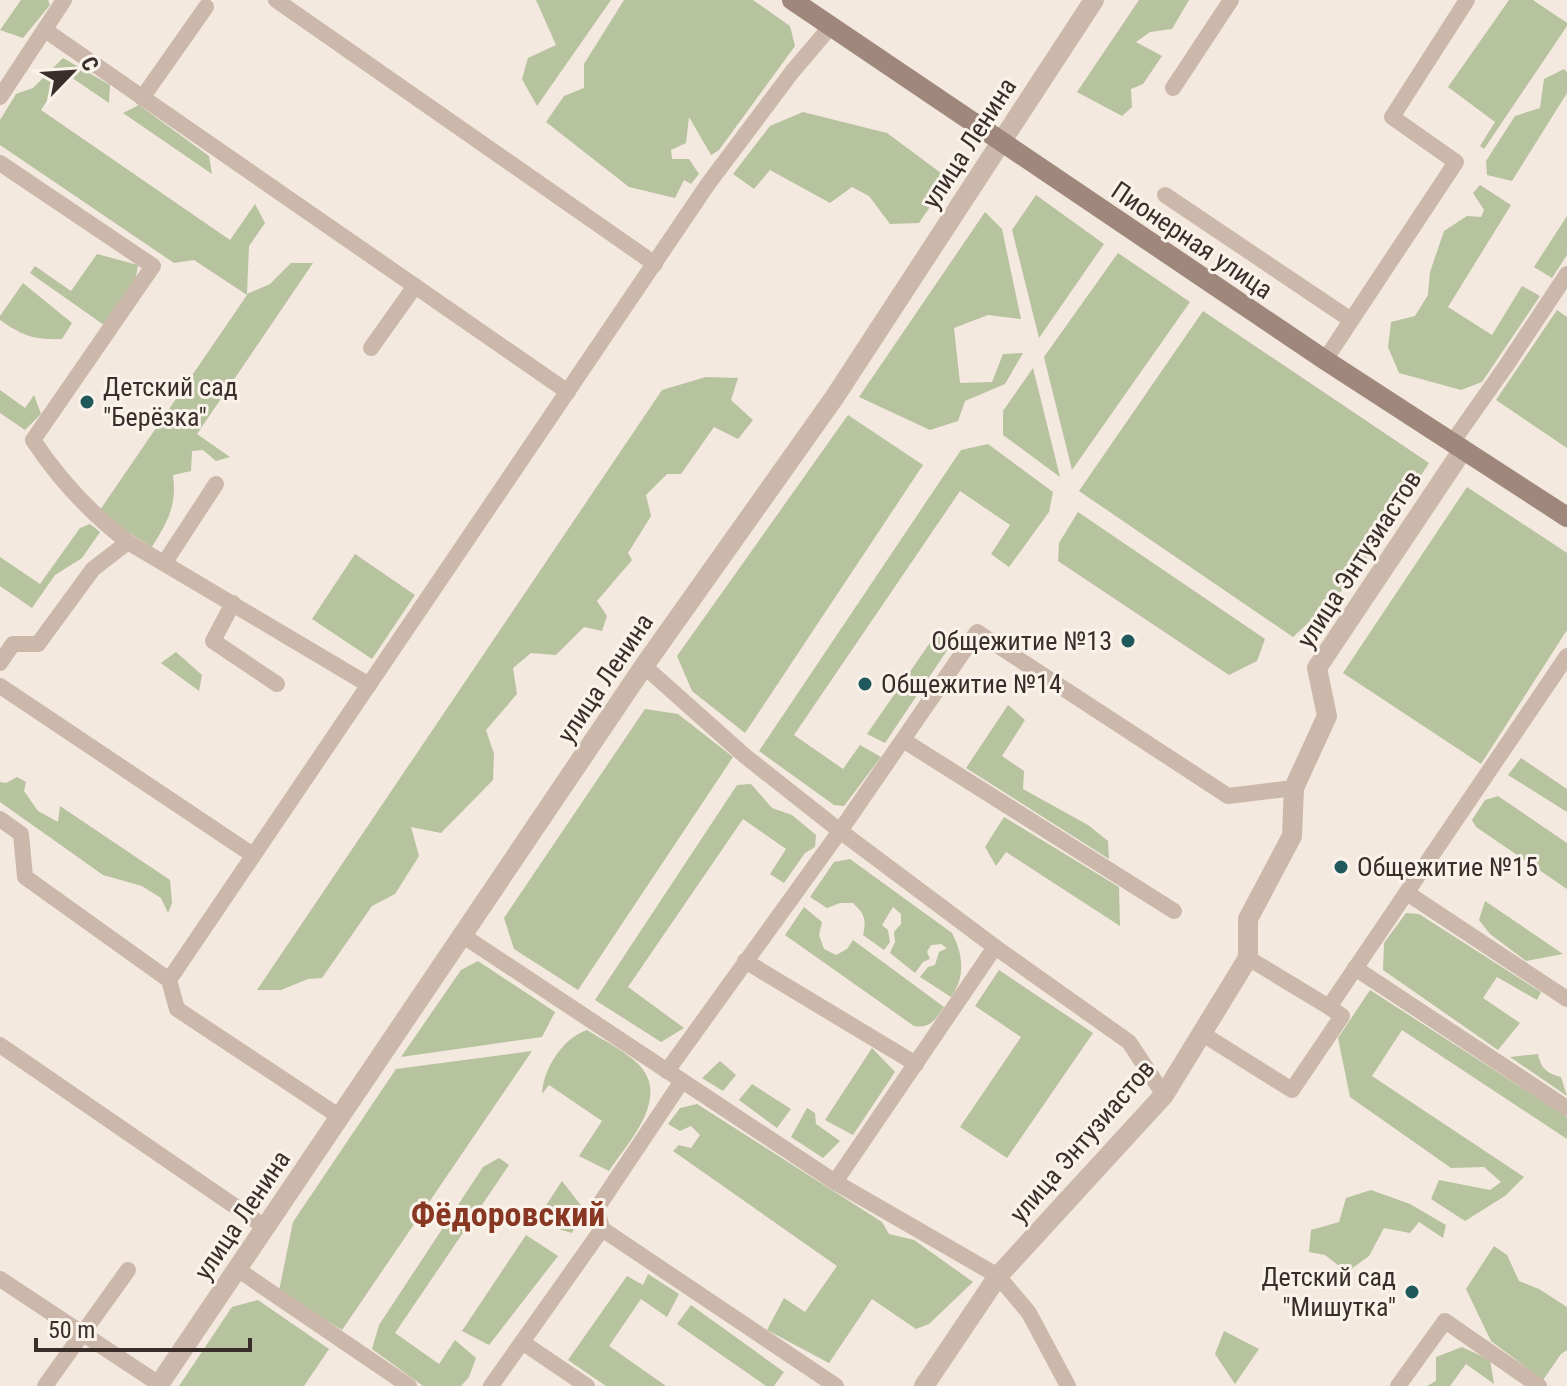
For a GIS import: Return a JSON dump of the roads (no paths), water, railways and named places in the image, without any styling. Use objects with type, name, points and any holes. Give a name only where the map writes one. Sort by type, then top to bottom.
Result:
[{"type":"main road","name":"Пионерная улица","points":[[792,0],[1325,360],[1567,517]]},
{"type":"street","name":"улица Ленина","points":[[159,1385],[644,666],[834,398],[1094,0]]},
{"type":"street","name":"улица Энтузиастов","points":[[924,1386],[998,1276],[1164,1095],[1248,958],[1248,919],[1292,836],[1294,788],[1327,716],[1317,668],[1456,447]]},
{"type":"lane","points":[[0,97],[64,0]]},
{"type":"lane","points":[[276,0],[655,264]]},
{"type":"lane","points":[[1173,88],[1231,0]]},
{"type":"lane","points":[[1325,360],[1456,162],[1392,117],[1467,0]]},
{"type":"lane","points":[[142,98],[206,7]]},
{"type":"lane","points":[[169,980],[708,184],[792,72],[831,26]]},
{"type":"lane","points":[[45,30],[568,392]]},
{"type":"lane","points":[[0,163],[153,266],[33,440],[54,472],[95,517],[128,542],[369,685]]},
{"type":"lane","points":[[1165,195],[1351,320]]},
{"type":"lane","points":[[1456,447],[1567,274]]},
{"type":"lane","points":[[371,348],[415,286]]},
{"type":"lane","points":[[165,562],[216,484]]},
{"type":"lane","points":[[0,663],[7,639],[38,644],[93,569],[128,542]]},
{"type":"lane","points":[[233,603],[213,641],[277,684]]},
{"type":"lane","points":[[667,1071],[840,831],[977,632],[1228,796],[1294,788]]},
{"type":"lane","points":[[1329,1007],[1567,656]]},
{"type":"lane","points":[[644,666],[745,756],[840,831],[1129,1042],[1164,1095]]},
{"type":"lane","points":[[0,686],[253,855]]},
{"type":"lane","points":[[1528,714],[1542,725]]},
{"type":"lane","points":[[903,740],[1174,911]]},
{"type":"lane","points":[[0,819],[21,834],[25,877],[169,980],[177,1009],[340,1117]]},
{"type":"lane","points":[[1407,893],[1567,999]]},
{"type":"lane","points":[[462,935],[835,1182],[998,1276],[1029,1313],[1068,1386]]},
{"type":"lane","points":[[835,1182],[995,947]]},
{"type":"lane","points":[[1201,1033],[1292,1090],[1342,1016],[1248,958]]},
{"type":"lane","points":[[745,961],[916,1064]]},
{"type":"lane","points":[[1355,968],[1567,1108]]},
{"type":"lane","points":[[0,1045],[265,1227]]},
{"type":"lane","points":[[682,1081],[597,1208],[602,1229],[836,1386]]},
{"type":"lane","points":[[491,1386],[602,1229]]},
{"type":"lane","points":[[237,1269],[409,1386]]},
{"type":"lane","points":[[45,1386],[128,1270]]},
{"type":"lane","points":[[0,1279],[159,1385]]},
{"type":"lane","points":[[1398,1386],[1445,1321],[1539,1386]]},
{"type":"lane","points":[[522,1342],[587,1386]]},
{"type":"place","name":"Детский сад \"Берёзка\"","points":[[87,402]]},
{"type":"place","name":"Общежитие №13","points":[[1128,641]]},
{"type":"place","name":"Общежитие №14","points":[[865,684]]},
{"type":"place","name":"Общежитие №15","points":[[1341,867]]},
{"type":"place","name":"Детский сад \"Мишутка\"","points":[[1412,1292]]},
{"type":"district","name":"Фёдоровский","points":[[508,1214]]}]
